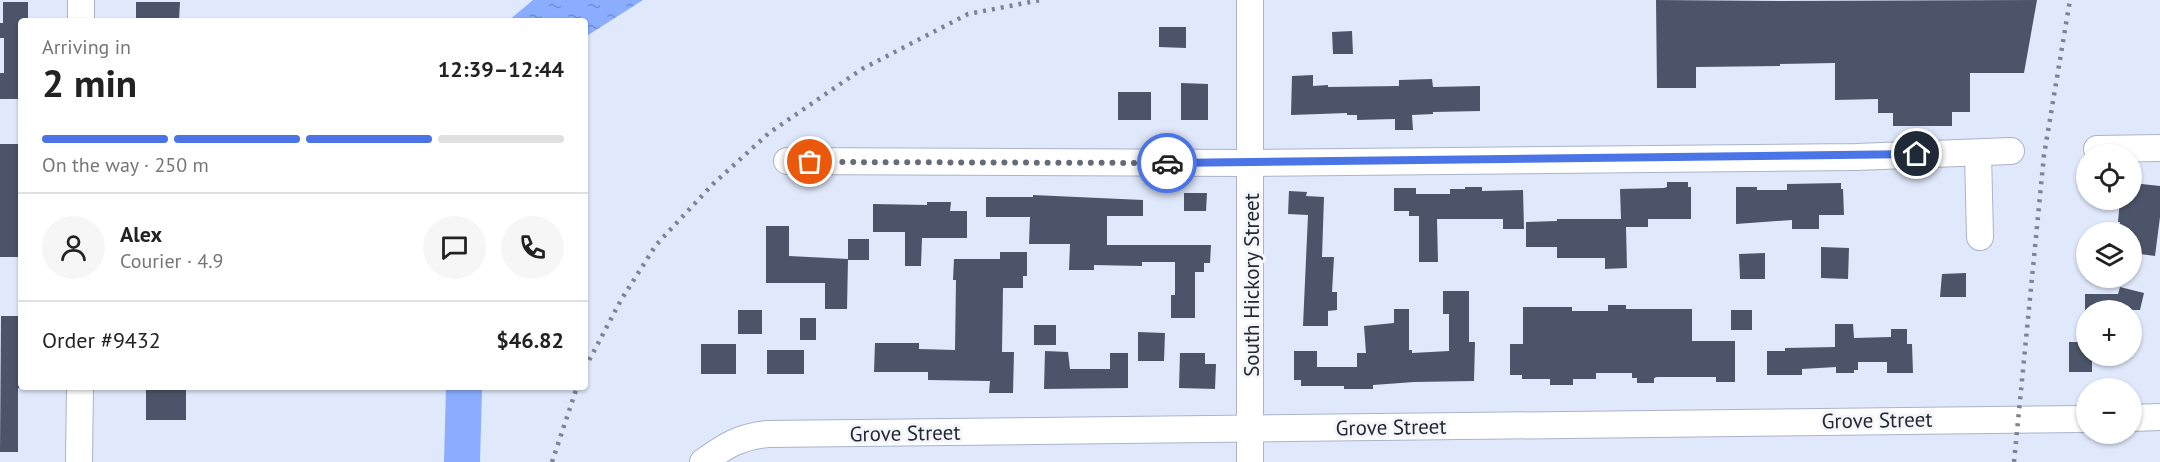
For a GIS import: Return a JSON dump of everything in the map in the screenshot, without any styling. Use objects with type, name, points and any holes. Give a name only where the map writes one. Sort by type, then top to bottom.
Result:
[{"type":"street","points":[[81,0],[81,18]]},
{"type":"street","name":"South Hickory Street","points":[[1250,0],[1250,462]]},
{"type":"street","points":[[2142,148],[2160,148]]},
{"type":"street","points":[[787,161],[1251,163],[1856,157],[2011,151]]},
{"type":"street","points":[[1977,153],[1980,237]]},
{"type":"street","points":[[79,462],[80,390]]},
{"type":"street","points":[[2142,418],[2160,417]]},
{"type":"street","name":"Grove Street","points":[[703,462],[717,450],[742,438],[767,434],[2076,418]]},
{"type":"water","points":[[533,0],[643,0],[588,35],[588,18],[512,18]]},
{"type":"building","points":[[1656,0],[2037,0],[2024,73],[1970,73],[1970,112],[1952,112],[1952,126],[1893,126],[1893,113],[1878,113],[1878,99],[1835,100],[1835,63],[1696,67],[1696,88],[1657,88]]},
{"type":"building","points":[[3,2],[28,2],[28,18],[18,18],[18,99],[0,99],[0,73],[4,73],[4,38],[0,38],[0,23],[3,23]]},
{"type":"building","points":[[136,2],[180,2],[179,18],[136,18]]},
{"type":"building","points":[[1159,27],[1186,27],[1186,48],[1159,47]]},
{"type":"building","points":[[1352,31],[1353,54],[1333,54],[1332,32]]},
{"type":"building","points":[[1313,75],[1313,86],[1328,85],[1328,87],[1399,86],[1399,80],[1432,79],[1433,87],[1480,86],[1480,111],[1412,115],[1413,130],[1395,130],[1395,119],[1357,120],[1357,115],[1347,115],[1347,113],[1291,115],[1292,76]]},
{"type":"building","points":[[1181,83],[1208,84],[1208,120],[1181,120]]},
{"type":"building","points":[[1118,92],[1151,92],[1151,120],[1118,120]]},
{"type":"building","points":[[0,144],[18,144],[18,257],[0,257]]},
{"type":"building","points":[[1667,182],[1688,182],[1688,187],[1691,187],[1691,219],[1648,219],[1648,227],[1626,227],[1627,268],[1605,269],[1605,258],[1557,258],[1557,247],[1526,247],[1526,222],[1557,221],[1557,219],[1621,219],[1620,189],[1664,188],[1667,187]]},
{"type":"building","points":[[1841,183],[1844,215],[1819,215],[1819,229],[1792,229],[1792,220],[1736,224],[1736,187],[1787,190],[1787,184]]},
{"type":"building","points":[[2142,184],[2160,186],[2160,217],[2155,256],[2142,254],[2142,222],[2118,222],[2119,210],[2142,210]]},
{"type":"building","points":[[1465,187],[1482,187],[1482,191],[1523,190],[1524,229],[1503,229],[1503,219],[1437,219],[1438,262],[1419,262],[1419,216],[1409,216],[1409,211],[1394,211],[1394,188],[1416,188],[1416,194],[1450,194],[1450,189],[1465,189]]},
{"type":"building","points":[[1289,191],[1307,192],[1306,196],[1324,197],[1322,257],[1334,257],[1332,292],[1337,292],[1337,310],[1328,311],[1328,326],[1303,326],[1308,215],[1288,214]]},
{"type":"building","points":[[1184,193],[1207,193],[1206,211],[1184,211]]},
{"type":"building","points":[[1033,195],[1143,200],[1143,216],[1107,216],[1107,245],[1211,245],[1210,263],[1204,263],[1204,272],[1195,272],[1195,318],[1171,318],[1171,295],[1175,295],[1175,262],[1142,262],[1142,266],[1094,265],[1094,270],[1069,270],[1070,244],[1029,244],[1030,217],[986,217],[986,197],[1033,197]]},
{"type":"building","points":[[927,202],[951,202],[950,211],[967,211],[967,238],[922,238],[921,266],[905,266],[905,232],[873,232],[873,204],[927,205]]},
{"type":"building","points":[[766,226],[789,226],[789,256],[848,259],[847,309],[825,309],[825,283],[766,283]]},
{"type":"building","points":[[848,239],[869,239],[869,260],[848,260]]},
{"type":"building","points":[[1821,247],[1849,248],[1848,279],[1821,278]]},
{"type":"building","points":[[1000,252],[1027,252],[1027,276],[1023,276],[1023,288],[1003,288],[1002,352],[1014,352],[1013,393],[989,393],[990,381],[928,380],[928,372],[874,372],[875,343],[919,343],[919,349],[955,350],[954,259],[1000,259]]},
{"type":"building","points":[[1765,253],[1765,279],[1740,279],[1739,254]]},
{"type":"building","points":[[1966,273],[1966,297],[1940,297],[1942,274]]},
{"type":"building","points":[[2120,288],[2144,293],[2142,302],[2085,300],[2085,294],[2118,294]]},
{"type":"building","points":[[1443,291],[1469,291],[1469,342],[1475,342],[1474,381],[1414,382],[1373,385],[1373,389],[1344,389],[1344,386],[1301,386],[1301,380],[1294,380],[1294,351],[1317,351],[1317,367],[1357,367],[1357,353],[1366,353],[1364,326],[1394,323],[1394,309],[1409,309],[1409,350],[1412,350],[1412,353],[1449,351],[1449,314],[1443,314]]},
{"type":"building","points":[[1608,305],[1626,305],[1626,309],[1692,309],[1692,341],[1735,341],[1735,382],[1716,382],[1716,377],[1657,377],[1654,378],[1654,383],[1637,383],[1637,378],[1632,378],[1632,373],[1596,373],[1596,379],[1573,379],[1573,385],[1550,385],[1550,379],[1522,379],[1522,375],[1510,375],[1510,344],[1523,344],[1523,307],[1572,307],[1572,311],[1608,311]]},
{"type":"building","points":[[738,310],[762,310],[762,334],[738,334]]},
{"type":"building","points":[[1731,310],[1752,310],[1752,330],[1731,330]]},
{"type":"building","points":[[1,316],[18,316],[18,452],[0,452]]},
{"type":"building","points":[[800,318],[816,318],[816,340],[800,340]]},
{"type":"building","points":[[1835,324],[1853,324],[1854,338],[1891,337],[1891,329],[1907,329],[1907,344],[1912,344],[1913,373],[1887,373],[1887,362],[1858,362],[1858,370],[1854,370],[1854,373],[1836,373],[1836,367],[1802,369],[1802,375],[1767,375],[1767,351],[1785,351],[1785,348],[1835,347]]},
{"type":"building","points":[[1034,325],[1056,325],[1056,345],[1034,345]]},
{"type":"building","points":[[1138,332],[1165,333],[1164,361],[1138,361]]},
{"type":"building","points":[[2069,342],[2076,342],[2076,366],[2092,366],[2092,372],[2069,372]]},
{"type":"building","points":[[701,344],[736,344],[736,374],[701,374]]},
{"type":"building","points":[[767,350],[804,350],[804,374],[767,374]]},
{"type":"building","points":[[1045,351],[1068,352],[1070,369],[1110,369],[1110,353],[1128,353],[1128,388],[1044,389]]},
{"type":"building","points":[[1180,353],[1205,353],[1205,364],[1216,364],[1215,389],[1179,388]]},
{"type":"building","points":[[146,390],[186,390],[186,420],[146,420]]},
{"type":"waterway","points":[[462,462],[464,390]]},
{"type":"railway","points":[[588,362],[621,300],[656,245],[713,184],[769,133],[862,69],[968,14],[1041,0]]},
{"type":"railway","points":[[2014,462],[2044,155],[2070,0]]},
{"type":"railway","points":[[552,462],[576,390]]},
{"type":"way so far","points":[[810,162],[1167,163]]},
{"type":"route","points":[[1167,163],[1856,157],[1917,154]]}]
